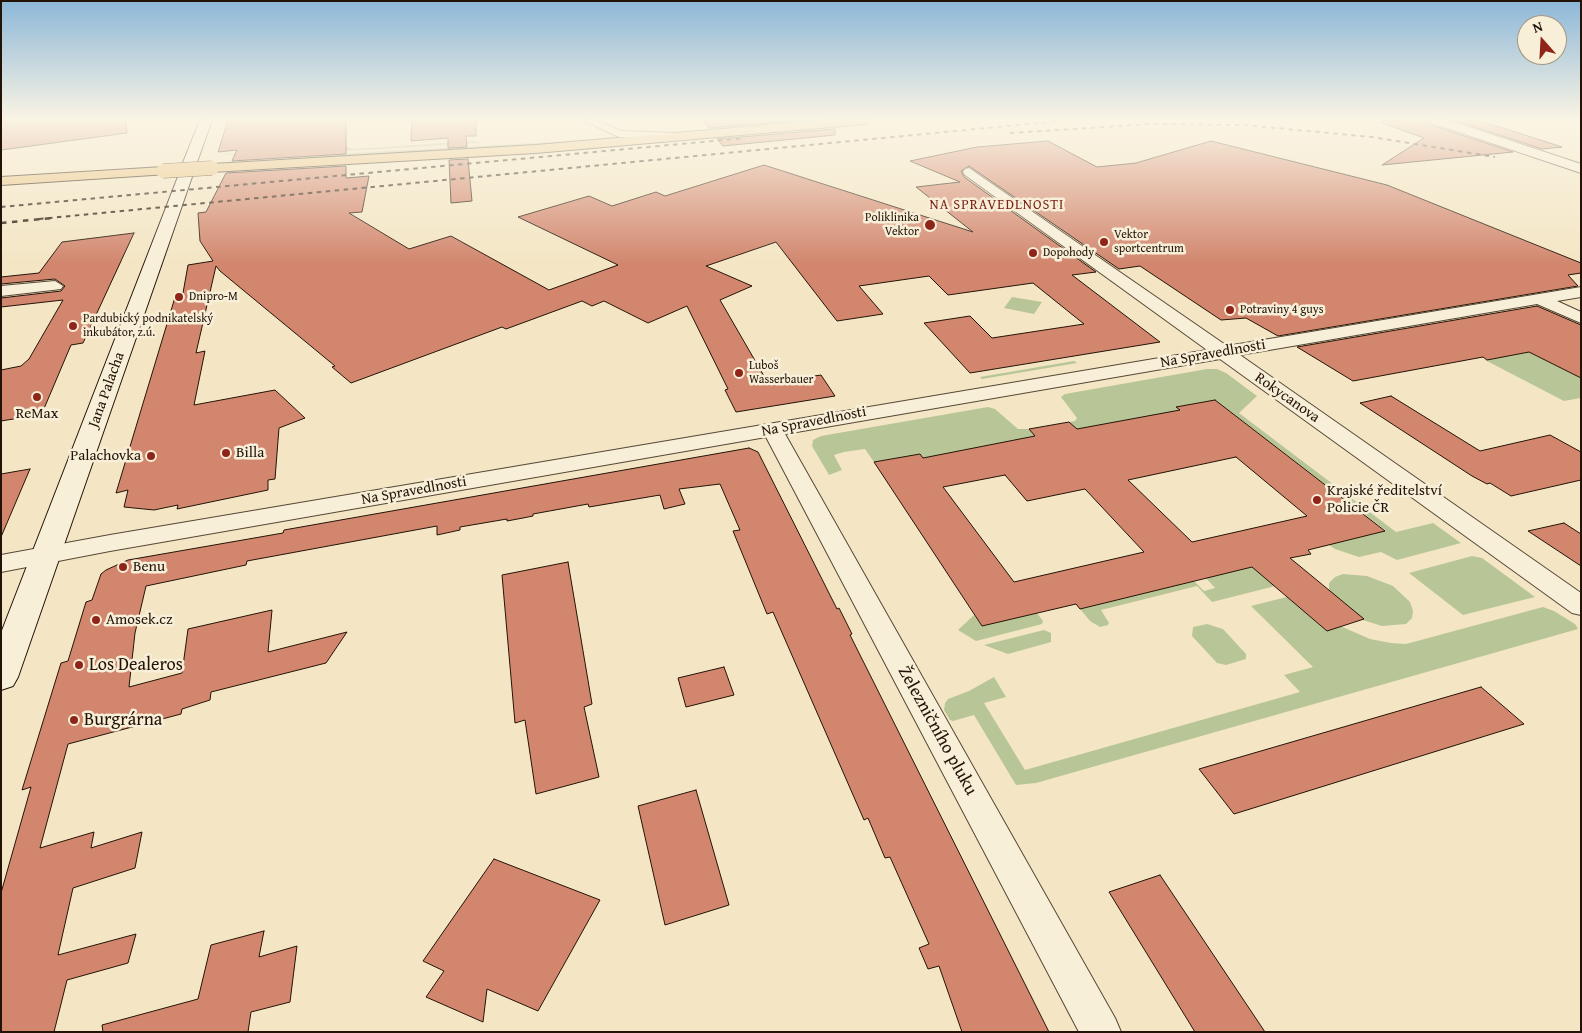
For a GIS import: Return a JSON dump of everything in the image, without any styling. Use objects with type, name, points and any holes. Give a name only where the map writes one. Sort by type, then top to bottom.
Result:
[{"type":"main road","name":"Jana Palacha","points":[[1,677],[188,168]]},
{"type":"main road","points":[[1,181],[209,168]]},
{"type":"street","name":"Rokycanova","points":[[969,172],[1581,606]]},
{"type":"street","points":[[1,291],[55,286]]},
{"type":"street","name":"Na Spravedlnosti","points":[[1,564],[47,554],[1581,292]]},
{"type":"street","points":[[1539,299],[1581,318]]},
{"type":"street","name":"Železničního pluku","points":[[773,430],[1101,1032]]},
{"type":"green space","points":[[1012,297],[1042,302],[1034,314],[1004,308]]},
{"type":"green space","points":[[1529,352],[1581,378],[1581,398],[1564,401],[1485,360]]},
{"type":"green space","points":[[1074,361],[1077,363],[982,379],[980,377]]},
{"type":"green space","points":[[1207,369],[1217,369],[1226,373],[1257,396],[1239,413],[1396,532],[1433,523],[1461,543],[1397,560],[1381,552],[1359,557],[1335,549],[1326,543],[1317,524],[1340,542],[1385,530],[1215,400],[1176,407],[1187,416],[1155,422],[1148,416],[1077,429],[1069,422],[1075,421],[1077,418],[1061,397],[1065,394]]},
{"type":"green space","points":[[988,407],[995,409],[1018,429],[1029,429],[1035,436],[960,451],[929,465],[920,454],[874,462],[865,449],[844,452],[834,455],[842,470],[829,475],[812,446],[813,440],[821,436]]},
{"type":"green space","points":[[1472,556],[1482,558],[1535,597],[1463,615],[1409,573]]},
{"type":"green space","points":[[1282,560],[1303,579],[1212,602],[1197,586],[1101,610],[1109,623],[1100,627],[1090,621],[1080,609],[1193,580],[1204,591],[1215,588],[1206,578]]},
{"type":"green space","points":[[1343,574],[1367,576],[1393,586],[1410,602],[1413,611],[1412,618],[1406,624],[1382,626],[1353,617],[1329,591],[1329,583],[1335,577]]},
{"type":"green space","points":[[1306,592],[1338,625],[1370,639],[1391,643],[1406,644],[1543,607],[1554,611],[1575,624],[1578,629],[1036,783],[1016,785],[974,715],[953,721],[950,720],[944,710],[948,699],[969,691],[994,677],[1006,697],[984,703],[1025,770],[1300,692],[1284,675],[1313,667],[1251,606]]},
{"type":"green space","points":[[1037,613],[1043,621],[1042,624],[976,641],[958,630],[974,615],[982,626]]},
{"type":"green space","points":[[1207,624],[1223,629],[1246,654],[1246,659],[1226,665],[1217,663],[1192,636],[1193,627]]},
{"type":"green space","points":[[1044,630],[1051,633],[1051,642],[1008,654],[984,645]]},
{"type":"building","points":[[308,168],[346,168],[346,178],[369,176],[362,212],[349,213],[409,249],[451,236],[549,290],[618,265],[518,217],[589,196],[612,206],[656,192],[665,196],[754,168],[774,168],[973,232],[916,187],[960,182],[927,168],[965,168],[961,171],[964,177],[1096,272],[1072,275],[1160,342],[970,373],[924,323],[970,316],[992,338],[1084,324],[1033,283],[948,295],[929,276],[859,286],[883,314],[837,321],[776,242],[706,266],[752,286],[720,300],[768,383],[821,375],[835,396],[736,412],[725,390],[728,389],[687,306],[648,323],[604,301],[592,306],[582,301],[506,329],[502,327],[351,383],[332,367],[335,366],[216,266],[196,353],[205,351],[194,405],[275,390],[305,418],[279,428],[275,479],[268,480],[268,490],[177,509],[178,505],[154,510],[124,507],[128,490],[116,493],[176,294],[183,293],[188,265],[213,261],[200,241],[198,213],[206,212],[226,173]]},
{"type":"building","points":[[449,168],[469,168],[472,201],[451,203]]},
{"type":"building","points":[[972,168],[1320,168],[1387,185],[1581,263],[1581,273],[1568,275],[1578,286],[1278,336],[1246,318],[1221,320],[1140,266],[1119,269]]},
{"type":"building","points":[[134,233],[83,343],[71,345],[43,411],[38,415],[1,421],[1,370],[21,366],[29,359],[63,300],[1,307],[1,298],[61,291],[65,286],[55,279],[1,284],[1,277],[39,273],[62,242]]},
{"type":"building","points":[[1537,306],[1581,325],[1581,378],[1529,352],[1487,360],[1483,357],[1353,381],[1297,347]]},
{"type":"building","points":[[1391,396],[1480,451],[1550,435],[1581,452],[1581,480],[1511,496],[1490,483],[1487,484],[1472,476],[1360,403]]},
{"type":"building","points":[[1215,400],[1385,531],[1308,550],[1311,554],[1290,558],[1364,619],[1327,631],[1252,567],[1080,609],[1076,604],[982,626],[874,462],[920,454],[923,458],[1035,436],[1029,429],[1069,422],[1077,429],[1180,410],[1176,407]],"holes":[[[1236,457],[1307,516],[1192,542],[1128,480]],[[1005,475],[1027,501],[1085,489],[1144,552],[1014,582],[943,487]]]},
{"type":"building","points":[[749,448],[758,452],[837,609],[839,608],[852,634],[850,635],[1049,1032],[962,1032],[939,966],[928,969],[919,948],[929,944],[890,857],[885,858],[868,818],[864,820],[773,612],[767,614],[733,531],[740,530],[720,484],[679,489],[685,504],[664,509],[660,495],[589,507],[588,504],[533,514],[533,516],[507,521],[507,519],[460,527],[460,530],[437,535],[437,526],[247,561],[246,565],[146,586],[135,633],[129,687],[182,673],[188,629],[272,610],[268,652],[347,632],[326,663],[211,692],[210,700],[182,709],[181,714],[68,744],[40,848],[94,832],[91,848],[142,832],[135,868],[73,888],[58,955],[136,934],[128,963],[67,980],[54,1032],[1,1032],[1,893],[31,787],[22,790],[61,663],[68,661],[86,602],[92,600],[101,574],[106,570],[128,560],[283,533],[284,530]]},
{"type":"building","points":[[30,469],[1,537],[1,474]]},
{"type":"building","points":[[1564,523],[1581,534],[1581,566],[1528,531]]},
{"type":"building","points":[[568,562],[592,704],[584,707],[599,777],[536,794],[525,720],[515,723],[502,575]]},
{"type":"building","points":[[724,667],[734,695],[686,707],[678,678]]},
{"type":"building","points":[[1481,687],[1524,724],[1234,814],[1199,769]]},
{"type":"building","points":[[696,790],[729,905],[665,925],[638,806]]},
{"type":"building","points":[[494,859],[600,900],[538,1011],[487,989],[483,1022],[426,997],[444,971],[423,961]]},
{"type":"building","points":[[1160,875],[1265,1032],[1195,1032],[1109,892]]},
{"type":"building","points":[[264,931],[259,957],[297,946],[290,1002],[251,1012],[248,1032],[103,1032],[102,1025],[198,999],[211,945]]},
{"type":"railway","points":[[1,207],[419,168]]},
{"type":"railway","points":[[39,219],[568,168]]},
{"type":"railway","points":[[1,223],[52,218]]},
{"type":"place","name":"Poliklinika Vektor","points":[[930,225]]},
{"type":"place","name":"Vektor sportcentrum","points":[[1104,242]]},
{"type":"place","name":"Dopohody","points":[[1033,253]]},
{"type":"place","name":"Dnipro-M","points":[[179,297]]},
{"type":"place","name":"Potraviny 4 guys","points":[[1230,310]]},
{"type":"place","name":"Pardubický podnikatelský inkubátor, z.ú.","points":[[73,326]]},
{"type":"place","name":"Luboš Wasserbauer","points":[[739,373]]},
{"type":"place","name":"ReMax","points":[[37,397]]},
{"type":"place","name":"Billa","points":[[226,453]]},
{"type":"place","name":"Palachovka","points":[[151,456]]},
{"type":"place","name":"Krajské ředitelství Policie ČR","points":[[1317,500]]},
{"type":"place","name":"Benu","points":[[123,567]]},
{"type":"place","name":"Amosek.cz","points":[[96,620]]},
{"type":"place","name":"Los Dealeros","points":[[79,665]]},
{"type":"place","name":"Burgrárna","points":[[74,720]]},
{"type":"district","name":"NA SPRAVEDLNOSTI","points":[[997,205]]}]
